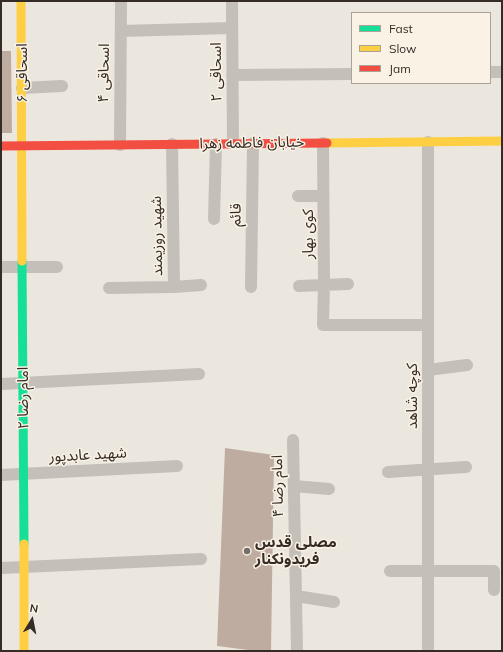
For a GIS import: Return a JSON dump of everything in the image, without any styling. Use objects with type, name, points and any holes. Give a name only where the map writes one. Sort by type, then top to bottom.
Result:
[{"type":"street","name":"اسحاقی ۶","points":[[21,1],[22,146]]},
{"type":"street","name":"اسحاقی ۴","points":[[120,144],[121,1]]},
{"type":"street","name":"اسحاقی ۲","points":[[232,1],[233,143]]},
{"type":"street","points":[[121,31],[232,28]]},
{"type":"street","points":[[491,72],[502,72]]},
{"type":"street","points":[[232,75],[351,74]]},
{"type":"street","points":[[22,88],[62,86]]},
{"type":"street","name":"خیابان فاطمه زهرا","points":[[1,146],[502,141]]},
{"type":"street","name":"کوچه شاهد","points":[[428,142],[428,651]]},
{"type":"street","name":"قائم","points":[[251,287],[253,143]]},
{"type":"street","name":"کوی بهار","points":[[323,143],[323,325],[428,325]]},
{"type":"street","name":"شهید روزیمند","points":[[109,288],[174,287],[172,144]]},
{"type":"street","points":[[214,219],[216,144]]},
{"type":"street","name":"امام رضا ۲","points":[[22,146],[24,651]]},
{"type":"street","points":[[298,196],[324,196]]},
{"type":"street","points":[[1,268],[57,267]]},
{"type":"street","points":[[299,286],[348,284]]},
{"type":"street","points":[[174,287],[201,285]]},
{"type":"street","points":[[428,370],[466,366]]},
{"type":"street","points":[[1,384],[198,374]]},
{"type":"street","name":"امام رضا ۴","points":[[293,440],[298,651]]},
{"type":"street","name":"شهید عابدپور","points":[[1,475],[177,466]]},
{"type":"street","points":[[388,472],[466,467]]},
{"type":"street","points":[[294,486],[329,489]]},
{"type":"street","points":[[1,568],[202,559]]},
{"type":"street","points":[[390,571],[494,571],[494,590]]},
{"type":"street","points":[[296,596],[334,602]]},
{"type":"building","points":[[1,51],[11,51],[12,133],[1,133]]},
{"type":"building","name":"مصلی قدس فریدونکنار","points":[[225,448],[274,455],[271,651],[256,651],[217,646]]},
{"type":"traffic: fast","points":[[22,261],[24,544]]},
{"type":"traffic: slow","points":[[21,1],[22,261]]},
{"type":"traffic: slow","points":[[327,143],[502,141]]},
{"type":"traffic: slow","points":[[24,544],[24,651]]},
{"type":"traffic: jam","points":[[1,146],[327,143]]},
{"type":"place","name":"مصلی قدس فریدونکنار","points":[[247,551]]}]
